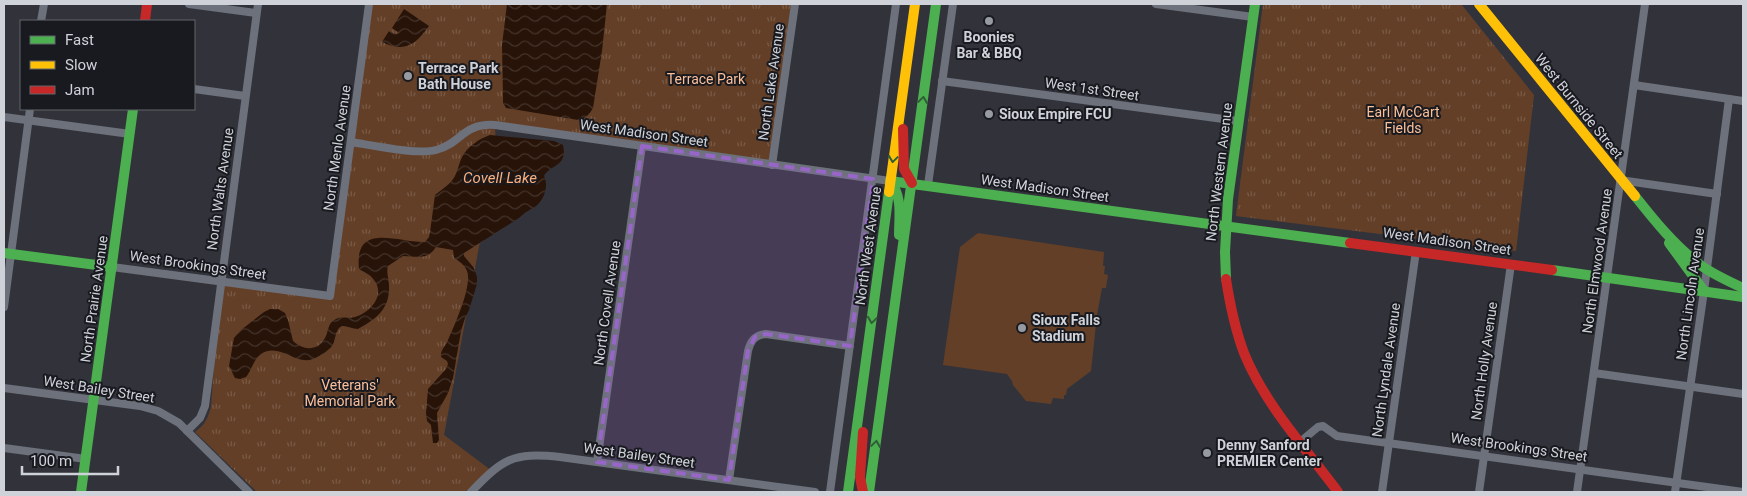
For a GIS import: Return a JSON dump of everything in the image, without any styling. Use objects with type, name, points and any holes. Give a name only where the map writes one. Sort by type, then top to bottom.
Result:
[{"type":"main road","points":[[145,20],[147,4]]},
{"type":"main road","name":"North West Avenue","points":[[848,492],[915,4]]},
{"type":"main road","points":[[870,492],[936,4]]},
{"type":"main road","name":"North Western Avenue","points":[[1255,4],[1225,226],[1224,258],[1227,285],[1233,316],[1242,346],[1267,396],[1338,492]]},
{"type":"main road","name":"West Burnside Street","points":[[1479,4],[1658,225],[1707,270],[1743,288]]},
{"type":"main road","name":"North Prairie Avenue","points":[[81,492],[134,110]]},
{"type":"main road","points":[[900,110],[904,169],[912,183]]},
{"type":"main road","points":[[890,181],[895,185],[898,194],[898,229],[902,257]]},
{"type":"main road","name":"West Madison Street","points":[[890,181],[1416,251],[1743,297]]},
{"type":"main road","name":"West Burnside Street","points":[[1658,225],[1679,258],[1704,291]]},
{"type":"main road","name":"West Brookings Street","points":[[7,253],[112,267]]},
{"type":"main road","points":[[863,386],[864,425],[860,477],[863,492]]},
{"type":"street","points":[[41,20],[44,4]]},
{"type":"street","points":[[189,4],[256,13]]},
{"type":"street","name":"North Walts Avenue","points":[[188,431],[200,418],[205,406],[258,4]]},
{"type":"street","name":"North Menlo Avenue","points":[[330,296],[369,4]]},
{"type":"street","name":"North Lake Avenue","points":[[772,165],[795,4]]},
{"type":"street","name":"North West Avenue","points":[[830,492],[896,4]]},
{"type":"street","points":[[928,185],[953,4]]},
{"type":"street","points":[[1156,4],[1253,17]]},
{"type":"street","name":"North Elmwood Avenue","points":[[1577,492],[1645,4]]},
{"type":"street","name":"West 1st Street","points":[[942,81],[1238,121]]},
{"type":"street","points":[[1634,85],[1743,101]]},
{"type":"street","points":[[195,89],[245,96]]},
{"type":"street","name":"North Lincoln Avenue","points":[[1675,492],[1729,99]]},
{"type":"street","points":[[4,307],[7,253],[30,110]]},
{"type":"street","points":[[4,117],[130,134]]},
{"type":"street","name":"West Madison Street","points":[[351,142],[430,151],[444,147],[467,130],[484,124],[890,181]]},
{"type":"street","name":"North Covell Avenue","points":[[597,462],[642,146]]},
{"type":"street","points":[[1620,180],[1717,194]]},
{"type":"street","name":"North Lyndale Avenue","points":[[1382,492],[1416,251]]},
{"type":"street","name":"North Holly Avenue","points":[[1479,492],[1510,264]]},
{"type":"street","name":"West Brookings Street","points":[[112,267],[330,296]]},
{"type":"street","points":[[729,480],[748,350],[755,337],[766,334],[850,346]]},
{"type":"street","points":[[1594,373],[1743,394]]},
{"type":"street","name":"West Bailey Street","points":[[4,388],[153,409],[164,414],[188,431],[249,492]]},
{"type":"street","name":"West Brookings Street","points":[[1300,442],[1318,427],[1324,426],[1337,436],[1743,492]]},
{"type":"street","points":[[4,448],[86,459]]},
{"type":"street","name":"West Bailey Street","points":[[471,492],[502,463],[530,455],[597,462],[815,492]]},
{"type":"highlighted area","points":[[642,146],[873,179],[850,346],[766,334],[755,337],[748,351],[729,480],[597,462]]},
{"type":"green space","points":[[369,4],[795,4],[772,165],[495,126],[496,155],[444,435],[492,471],[471,492],[257,492],[195,432],[206,421],[211,407],[220,282],[329,296]]},
{"type":"green space","name":"Earl McCart Fields","points":[[1263,4],[1461,4],[1534,95],[1516,251],[1236,216]]},
{"type":"green space","name":"Sioux Falls Stadium","points":[[978,233],[1104,252],[1104,274],[1108,275],[1106,288],[1102,288],[1097,315],[1091,371],[1067,389],[1064,399],[1053,398],[1051,404],[1026,401],[1007,374],[943,365],[960,247]]},
{"type":"water","points":[[507,4],[607,4],[593,108],[585,117],[578,120],[506,108],[503,103],[502,45]]},
{"type":"water","points":[[404,9],[429,26],[419,38],[409,45],[397,47],[382,42],[389,31],[395,34],[399,33],[392,28]]},
{"type":"water","name":"Covell Lake","points":[[490,135],[554,141],[563,145],[564,152],[561,161],[544,176],[546,188],[539,203],[464,253],[464,256],[474,268],[477,284],[461,331],[453,378],[448,393],[437,413],[439,440],[437,443],[433,443],[431,425],[427,421],[428,389],[446,369],[448,364],[441,357],[441,352],[458,317],[468,283],[467,270],[462,263],[454,258],[453,250],[436,247],[425,256],[403,256],[388,266],[389,294],[385,307],[376,317],[358,329],[345,326],[340,327],[332,346],[321,355],[306,360],[281,352],[268,351],[258,356],[246,377],[235,378],[229,366],[234,338],[264,312],[270,309],[278,309],[285,313],[293,341],[305,348],[310,348],[322,343],[330,325],[336,319],[355,317],[366,312],[375,303],[378,292],[373,278],[359,269],[359,254],[363,245],[371,240],[380,238],[425,242],[429,237],[435,195],[453,179],[467,149]]},
{"type":"traffic: fast","points":[[869,492],[936,4]]},
{"type":"traffic: fast","points":[[1226,279],[1225,252],[1228,199],[1255,4]]},
{"type":"traffic: fast","points":[[81,492],[133,110]]},
{"type":"traffic: fast","points":[[890,181],[1350,243]]},
{"type":"traffic: fast","points":[[890,181],[899,200],[899,235]]},
{"type":"traffic: fast","points":[[848,492],[889,192]]},
{"type":"traffic: fast","points":[[1635,196],[1665,232],[1690,257],[1709,271],[1743,288]]},
{"type":"traffic: fast","points":[[1669,243],[1704,291]]},
{"type":"traffic: fast","points":[[4,253],[112,267]]},
{"type":"traffic: fast","points":[[1552,270],[1743,297]]},
{"type":"traffic: slow","points":[[889,192],[915,4]]},
{"type":"traffic: slow","points":[[1479,4],[1635,196]]},
{"type":"traffic: jam","points":[[145,20],[147,4]]},
{"type":"traffic: jam","points":[[903,129],[904,169],[912,183]]},
{"type":"traffic: jam","points":[[1350,243],[1552,270]]},
{"type":"traffic: jam","points":[[1226,279],[1238,335],[1252,372],[1286,425],[1338,492]]},
{"type":"traffic: jam","points":[[863,432],[860,477],[863,492]]},
{"type":"place","name":"Boonies Bar & BBQ","points":[[989,21]]},
{"type":"place","name":"Terrace Park Bath House","points":[[408,76]]},
{"type":"place","name":"Sioux Empire FCU","points":[[989,114]]},
{"type":"place","name":"Sioux Falls Stadium","points":[[1022,328]]},
{"type":"place","name":"Denny Sanford PREMIER Center","points":[[1207,453]]},
{"type":"park label","name":"Terrace Park","points":[[706,79]]},
{"type":"park label","name":"Veterans' Memorial Park","points":[[350,394]]}]
